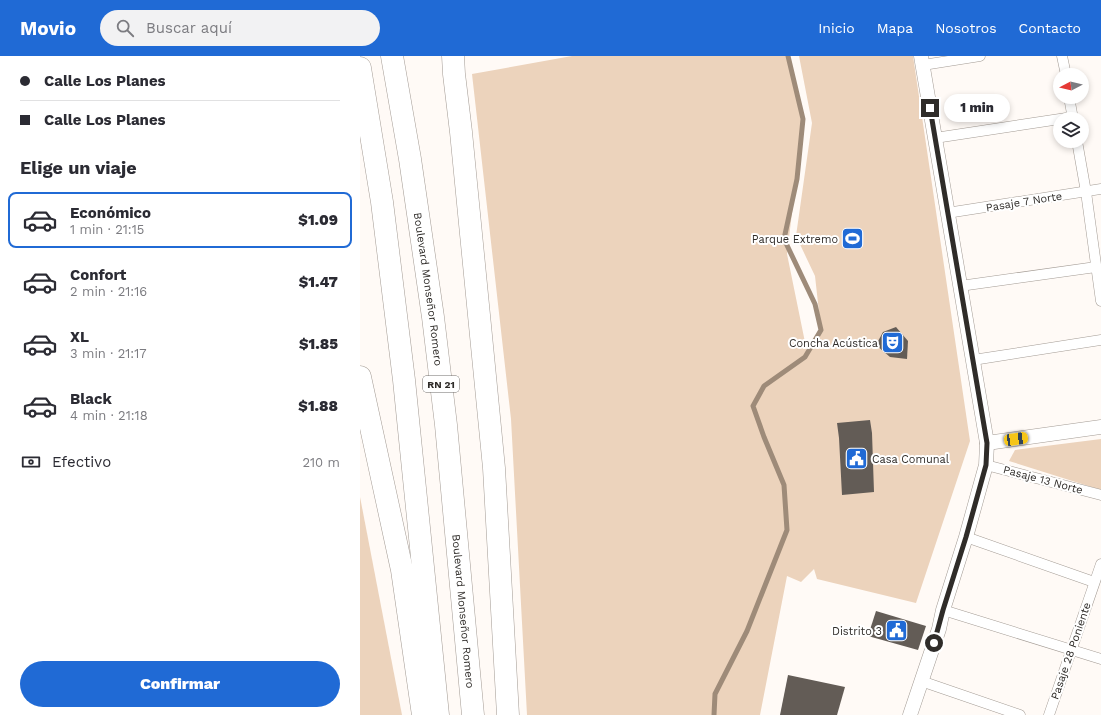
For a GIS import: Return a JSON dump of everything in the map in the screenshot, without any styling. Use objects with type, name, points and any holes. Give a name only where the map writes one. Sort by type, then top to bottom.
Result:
[{"type":"highway","name":"Boulevard Monseñor Romero","points":[[392,56],[410,159],[434,316],[446,425],[473,715]]},
{"type":"highway","points":[[453,56],[494,468],[508,715]]},
{"type":"highway","points":[[461,132],[465,56]]},
{"type":"highway","points":[[360,68],[382,202],[404,380],[438,715]]},
{"type":"highway","points":[[360,377],[402,570],[423,715]]},
{"type":"street","points":[[910,715],[939,629],[943,610],[966,537],[986,465],[987,443],[922,60],[980,56]]},
{"type":"street","points":[[1062,56],[1065,68]]},
{"type":"street","points":[[935,138],[1053,121]]},
{"type":"street","points":[[1078,148],[1086,192],[1101,301]]},
{"type":"street","name":"Pasaje 7 Norte","points":[[947,213],[1101,190]]},
{"type":"street","points":[[960,286],[1096,267]]},
{"type":"street","points":[[972,360],[1101,340]]},
{"type":"street","points":[[987,443],[1101,427]]},
{"type":"street","name":"Pasaje 13 Norte","points":[[986,465],[1101,495]]},
{"type":"street","points":[[966,537],[1094,582]]},
{"type":"street","name":"Pasaje 28 Poniente","points":[[1049,715],[1101,564]]},
{"type":"street","points":[[943,610],[1101,659]]},
{"type":"street","points":[[921,681],[1020,715]]},
{"type":"shaded area","points":[[572,56],[789,56],[803,122],[787,254],[807,352],[821,330],[815,276],[796,236],[812,123],[799,56],[913,56],[970,441],[916,603],[817,579],[814,569],[801,582],[787,576],[760,715],[527,715],[511,419],[472,74]]},
{"type":"shaded area","points":[[1101,439],[1101,490],[1009,461],[1015,450]]},
{"type":"shaded area","points":[[360,497],[361,502],[402,715],[360,715]]},
{"type":"building","name":"Concha Acústica","points":[[896,327],[908,341],[907,359],[890,357],[876,345],[883,332]]},
{"type":"building","name":"Casa Comunal","points":[[870,420],[872,433],[874,492],[842,495],[837,423]]},
{"type":"building","name":"Distrito 3","points":[[876,611],[926,626],[918,650],[868,636]]},
{"type":"building","points":[[788,675],[845,687],[837,715],[780,715]]},
{"type":"waterway","points":[[714,715],[715,694],[747,631],[787,530],[784,485],[753,406],[764,386],[805,357],[821,330],[815,304],[784,239],[797,179],[803,119],[788,56]]},
{"type":"place","name":"Parque Extremo","points":[[853,239]]},
{"type":"place","name":"Concha Acústica","points":[[893,343]]},
{"type":"place","name":"Casa Comunal","points":[[857,459]]},
{"type":"place","name":"Distrito 3","points":[[897,631]]},
{"type":"route","points":[[930,108],[987,443],[986,465],[934,643]]}]
